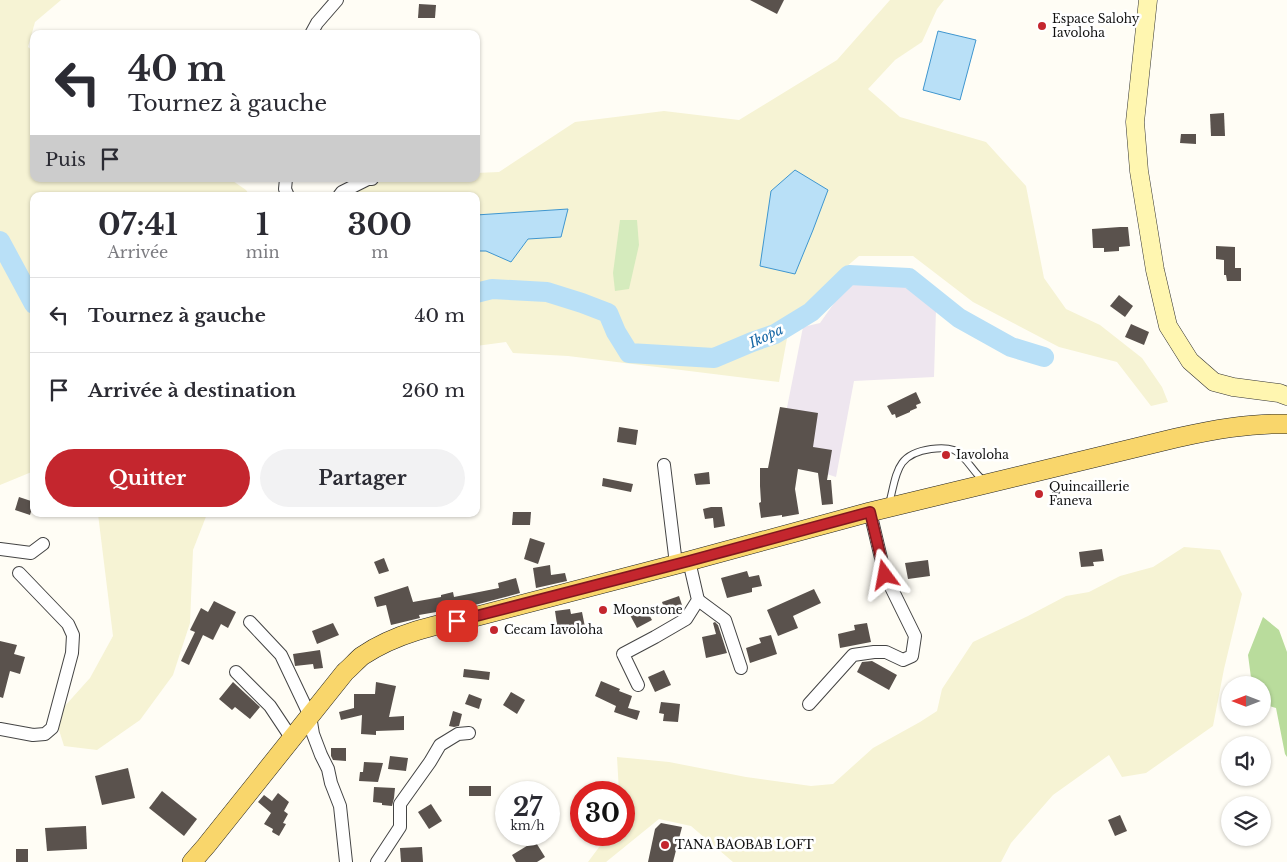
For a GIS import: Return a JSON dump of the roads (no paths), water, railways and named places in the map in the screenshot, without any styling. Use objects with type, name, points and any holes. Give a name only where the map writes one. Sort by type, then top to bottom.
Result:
[{"type":"main road","points":[[192,862],[345,672],[360,657],[382,644],[403,635],[879,510],[987,484],[1219,429],[1263,424],[1287,424]]},
{"type":"street","points":[[313,30],[337,0]]},
{"type":"street","points":[[1148,0],[1135,122],[1139,171],[1155,270],[1168,326],[1190,360],[1214,382],[1287,396]]},
{"type":"street","points":[[342,192],[364,182]]},
{"type":"street","points":[[664,465],[682,563],[698,600],[725,620],[741,668]]},
{"type":"street","points":[[808,704],[853,655],[886,652],[903,660],[912,656],[915,636],[885,575],[879,510]]},
{"type":"street","points":[[0,549],[32,553],[43,544]]},
{"type":"street","points":[[0,729],[33,735],[45,734],[52,728],[72,653],[73,635],[68,624],[20,573]]},
{"type":"street","points":[[638,685],[623,654],[686,619],[698,600]]},
{"type":"street","points":[[250,622],[282,655],[310,716],[313,734],[328,769],[340,806],[346,862]]},
{"type":"street","points":[[236,672],[270,706],[292,739]]},
{"type":"street","points":[[377,862],[400,827],[400,804],[440,745],[458,734],[469,733]]},
{"type":"lane","points":[[879,510],[905,458],[919,451],[937,448],[953,450],[962,456],[987,484]]},
{"type":"water","points":[[938,31],[976,40],[960,100],[923,90]]},
{"type":"water","points":[[795,170],[828,190],[795,274],[760,266],[771,191]]},
{"type":"water","points":[[568,209],[561,237],[528,239],[511,262],[486,251],[480,251],[480,215]]},
{"type":"waterway","name":"Ikopa","points":[[0,241],[30,297]]},
{"type":"waterway","name":"Ikopa","points":[[480,292],[492,289],[547,292],[608,313],[616,332],[629,353],[714,358],[775,334],[811,312],[849,275],[909,278],[959,318],[1011,347],[1044,357]]},
{"type":"place","name":"Espace Salohy Iavoloha","points":[[1042,26]]},
{"type":"place","name":"Iavoloha","points":[[946,455]]},
{"type":"place","name":"Quincaillerie Faneva","points":[[1039,494]]},
{"type":"place","name":"Moonstone","points":[[603,610]]},
{"type":"place","name":"Cecam Iavoloha","points":[[494,630]]},
{"type":"place","name":"TANA BAOBAB LOFT","points":[[665,845]]}]
